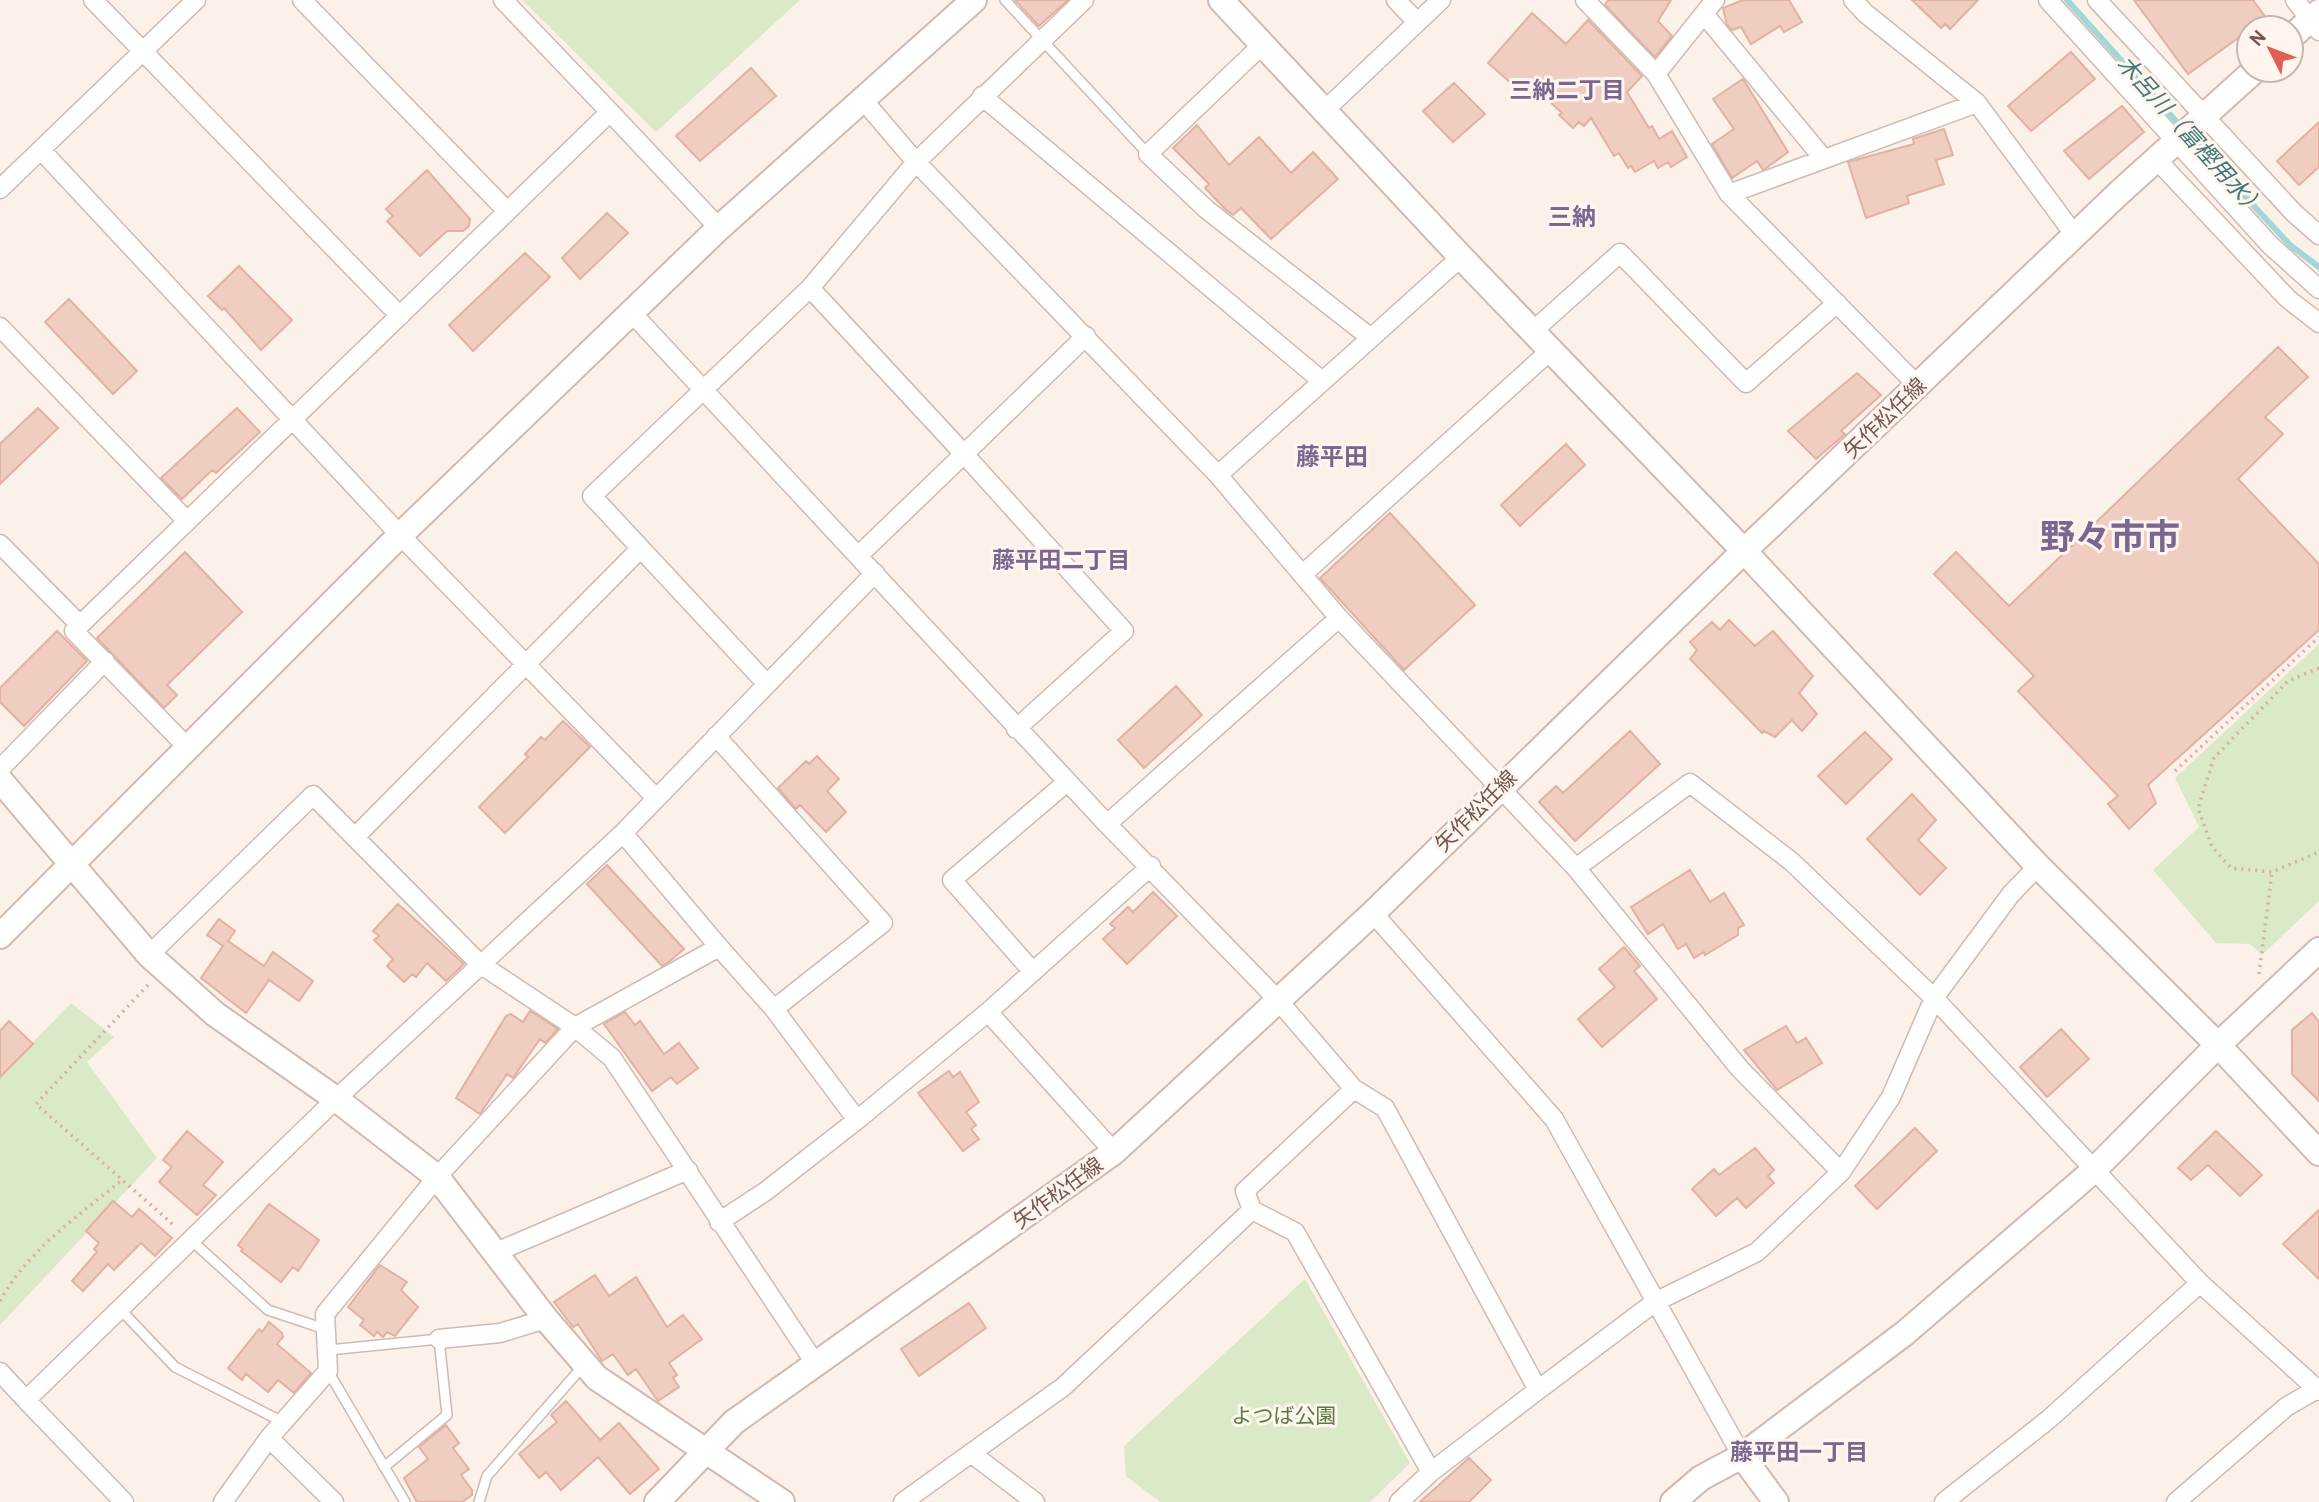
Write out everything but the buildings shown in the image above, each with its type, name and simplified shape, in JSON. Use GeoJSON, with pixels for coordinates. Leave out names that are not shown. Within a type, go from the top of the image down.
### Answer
{"type":"FeatureCollection","features":[{"type":"Feature","properties":{"kind":"street"},"geometry":{"type":"LineString","coordinates":[[93,0],[400,316]]}},
{"type":"Feature","properties":{"kind":"street"},"geometry":{"type":"LineString","coordinates":[[0,189],[196,0]]}},
{"type":"Feature","properties":{"kind":"street"},"geometry":{"type":"LineString","coordinates":[[302,0],[506,210]]}},
{"type":"Feature","properties":{"kind":"street"},"geometry":{"type":"LineString","coordinates":[[503,0],[719,228]]}},
{"type":"Feature","properties":{"kind":"street"},"geometry":{"type":"LineString","coordinates":[[0,936],[400,536],[631,312],[719,228],[864,102],[974,0]]}},
{"type":"Feature","properties":{"kind":"street"},"geometry":{"type":"LineString","coordinates":[[767,684],[639,550],[593,496],[810,288],[916,162],[1084,0]]}},
{"type":"Feature","properties":{"kind":"street"},"geometry":{"type":"LineString","coordinates":[[1221,0],[1461,257],[1744,551],[2038,866],[2218,1045],[2319,1153]]}},
{"type":"Feature","properties":{"kind":"street"},"geometry":{"type":"LineString","coordinates":[[1396,0],[1417,22]]}},
{"type":"Feature","properties":{"kind":"street"},"geometry":{"type":"LineString","coordinates":[[1324,111],[1441,0]]}},
{"type":"Feature","properties":{"kind":"street"},"geometry":{"type":"LineString","coordinates":[[1585,0],[1656,74],[1728,194],[1918,386]]}},
{"type":"Feature","properties":{"kind":"street"},"geometry":{"type":"LineString","coordinates":[[1853,0],[1865,13],[1977,103],[2076,237]]}},
{"type":"Feature","properties":{"kind":"street"},"geometry":{"type":"LineString","coordinates":[[2048,0],[2188,131],[2294,213],[2319,236]]}},
{"type":"Feature","properties":{"kind":"street"},"geometry":{"type":"LineString","coordinates":[[2097,0],[2188,131],[2278,253],[2319,289]]}},
{"type":"Feature","properties":{"kind":"street"},"geometry":{"type":"LineString","coordinates":[[2294,0],[2316,21]]}},
{"type":"Feature","properties":{"kind":"street"},"geometry":{"type":"LineString","coordinates":[[1656,74],[1710,7],[1823,158]]}},
{"type":"Feature","properties":{"kind":"street"},"geometry":{"type":"LineString","coordinates":[[1263,44],[1147,154],[1206,209],[1371,338]]}},
{"type":"Feature","properties":{"kind":"street","name":"矢作松任線"},"geometry":{"type":"LineString","coordinates":[[657,1502],[734,1422],[817,1366],[1114,1152],[1373,913],[1499,787],[1744,551],[2240,84]]}},
{"type":"Feature","properties":{"kind":"street"},"geometry":{"type":"LineString","coordinates":[[982,96],[1322,382]]}},
{"type":"Feature","properties":{"kind":"street"},"geometry":{"type":"LineString","coordinates":[[864,102],[916,162],[1218,475],[1339,618],[1576,868],[1740,1069],[1841,1172]]}},
{"type":"Feature","properties":{"kind":"street"},"geometry":{"type":"LineString","coordinates":[[1728,194],[1977,103]]}},
{"type":"Feature","properties":{"kind":"street"},"geometry":{"type":"LineString","coordinates":[[188,748],[74,631],[293,422],[506,210],[610,112]]}},
{"type":"Feature","properties":{"kind":"street"},"geometry":{"type":"LineString","coordinates":[[41,150],[400,536],[656,798]]}},
{"type":"Feature","properties":{"kind":"street"},"geometry":{"type":"LineString","coordinates":[[2157,160],[2288,299],[2319,323]]}},
{"type":"Feature","properties":{"kind":"street"},"geometry":{"type":"LineString","coordinates":[[1533,331],[1620,253],[1746,383],[1837,303]]}},
{"type":"Feature","properties":{"kind":"street"},"geometry":{"type":"LineString","coordinates":[[1218,475],[1461,257]]}},
{"type":"Feature","properties":{"kind":"street"},"geometry":{"type":"LineString","coordinates":[[810,288],[1124,631],[1017,729]]}},
{"type":"Feature","properties":{"kind":"street"},"geometry":{"type":"LineString","coordinates":[[631,312],[876,573],[1017,729],[1278,999],[1354,1089],[1385,1108],[1538,1390]]}},
{"type":"Feature","properties":{"kind":"street"},"geometry":{"type":"LineString","coordinates":[[0,327],[187,521]]}},
{"type":"Feature","properties":{"kind":"street"},"geometry":{"type":"LineString","coordinates":[[858,556],[1086,336]]}},
{"type":"Feature","properties":{"kind":"street"},"geometry":{"type":"LineString","coordinates":[[1303,573],[1551,351]]}},
{"type":"Feature","properties":{"kind":"street"},"geometry":{"type":"LineString","coordinates":[[0,544],[80,625]]}},
{"type":"Feature","properties":{"kind":"street"},"geometry":{"type":"LineString","coordinates":[[355,837],[639,550]]}},
{"type":"Feature","properties":{"kind":"street"},"geometry":{"type":"LineString","coordinates":[[26,1400],[336,1099],[623,833],[876,573]]}},
{"type":"Feature","properties":{"kind":"street"},"geometry":{"type":"LineString","coordinates":[[1107,824],[1339,618]]}},
{"type":"Feature","properties":{"kind":"street"},"geometry":{"type":"LineString","coordinates":[[0,769],[105,661]]}},
{"type":"Feature","properties":{"kind":"street"},"geometry":{"type":"LineString","coordinates":[[716,736],[883,923],[774,1009]]}},
{"type":"Feature","properties":{"kind":"street"},"geometry":{"type":"LineString","coordinates":[[0,780],[156,961],[215,1014],[336,1099],[437,1177],[546,1319],[597,1378],[782,1502]]}},
{"type":"Feature","properties":{"kind":"street"},"geometry":{"type":"LineString","coordinates":[[1033,972],[952,880],[1068,782]]}},
{"type":"Feature","properties":{"kind":"street"},"geometry":{"type":"LineString","coordinates":[[1576,868],[1690,783],[1792,862],[1934,998],[2200,1283],[2318,1390],[2287,1407],[2176,1502]]}},
{"type":"Feature","properties":{"kind":"street"},"geometry":{"type":"LineString","coordinates":[[156,961],[313,795],[480,964],[575,1027],[612,1058],[817,1366]]}},
{"type":"Feature","properties":{"kind":"street"},"geometry":{"type":"LineString","coordinates":[[623,833],[774,1009],[857,1120]]}},
{"type":"Feature","properties":{"kind":"street"},"geometry":{"type":"LineString","coordinates":[[719,1222],[766,1191],[857,1120],[988,1012],[1151,866]]}},
{"type":"Feature","properties":{"kind":"street"},"geometry":{"type":"LineString","coordinates":[[1399,1502],[1431,1472],[1656,1302],[1757,1252],[1841,1172],[1891,1097],[1934,998],[2011,894],[2038,866]]}},
{"type":"Feature","properties":{"kind":"street"},"geometry":{"type":"LineString","coordinates":[[1373,913],[1554,1119],[1742,1456],[1776,1502]]}},
{"type":"Feature","properties":{"kind":"street"},"geometry":{"type":"LineString","coordinates":[[223,1502],[269,1438],[328,1371],[326,1314],[437,1177],[575,1027],[719,947]]}},
{"type":"Feature","properties":{"kind":"street"},"geometry":{"type":"LineString","coordinates":[[1673,1502],[1702,1478],[1742,1456],[1905,1333],[2093,1171],[2218,1045],[2319,950]]}},
{"type":"Feature","properties":{"kind":"street"},"geometry":{"type":"LineString","coordinates":[[988,1012],[1114,1152]]}},
{"type":"Feature","properties":{"kind":"street"},"geometry":{"type":"LineString","coordinates":[[1354,1089],[1245,1191],[1252,1210],[1295,1232],[1431,1472]]}},
{"type":"Feature","properties":{"kind":"street"},"geometry":{"type":"LineString","coordinates":[[494,1253],[688,1170]]}},
{"type":"Feature","properties":{"kind":"street"},"geometry":{"type":"LineString","coordinates":[[903,1502],[1063,1387],[1252,1210]]}},
{"type":"Feature","properties":{"kind":"street"},"geometry":{"type":"LineString","coordinates":[[1944,1502],[2049,1419],[2200,1283]]}},
{"type":"Feature","properties":{"kind":"street"},"geometry":{"type":"LineString","coordinates":[[439,1339],[500,1333],[546,1319]]}},
{"type":"Feature","properties":{"kind":"street"},"geometry":{"type":"LineString","coordinates":[[0,1373],[124,1502]]}},
{"type":"Feature","properties":{"kind":"street"},"geometry":{"type":"LineString","coordinates":[[269,1438],[334,1502]]}},
{"type":"Feature","properties":{"kind":"street"},"geometry":{"type":"LineString","coordinates":[[971,1453],[1035,1502]]}},
{"type":"Feature","properties":{"kind":"lane"},"geometry":{"type":"LineString","coordinates":[[1005,0],[1147,154]]}},
{"type":"Feature","properties":{"kind":"lane"},"geometry":{"type":"LineString","coordinates":[[190,1240],[268,1310],[327,1329]]}},
{"type":"Feature","properties":{"kind":"lane"},"geometry":{"type":"LineString","coordinates":[[120,1308],[175,1367],[283,1422]]}},
{"type":"Feature","properties":{"kind":"lane"},"geometry":{"type":"LineString","coordinates":[[329,1350],[439,1339],[447,1415],[384,1467]]}},
{"type":"Feature","properties":{"kind":"lane"},"geometry":{"type":"LineString","coordinates":[[479,1502],[487,1476],[585,1364]]}},
{"type":"Feature","properties":{"kind":"lane"},"geometry":{"type":"LineString","coordinates":[[328,1371],[405,1502]]}},
{"type":"Feature","properties":{"kind":"path"},"geometry":{"type":"LineString","coordinates":[[2175,771],[2319,637]]}},
{"type":"Feature","properties":{"kind":"path"},"geometry":{"type":"LineString","coordinates":[[2319,668],[2288,681],[2214,758],[2198,808],[2212,848],[2231,868],[2272,872],[2319,852]]}},
{"type":"Feature","properties":{"kind":"path"},"geometry":{"type":"LineString","coordinates":[[2254,1011],[2272,872]]}},
{"type":"Feature","properties":{"kind":"path"},"geometry":{"type":"LineString","coordinates":[[156,961],[36,1104],[190,1240]]}},
{"type":"Feature","properties":{"kind":"path"},"geometry":{"type":"LineString","coordinates":[[0,1301],[21,1271],[52,1236],[122,1180]]}},
{"type":"Feature","properties":{"kind":"green space"},"geometry":{"type":"Polygon","coordinates":[[[522,0],[800,0],[656,132],[522,0]]]}},
{"type":"Feature","properties":{"kind":"green space"},"geometry":{"type":"Polygon","coordinates":[[[2319,644],[2319,901],[2262,955],[2250,944],[2216,943],[2153,870],[2199,827],[2175,778],[2319,644]]]}},
{"type":"Feature","properties":{"kind":"green space"},"geometry":{"type":"Polygon","coordinates":[[[71,1003],[114,1037],[87,1062],[157,1158],[0,1325],[0,1076],[71,1003]]]}},
{"type":"Feature","properties":{"kind":"green space","name":"よつば公園"},"geometry":{"type":"Polygon","coordinates":[[[1305,1279],[1410,1463],[1370,1502],[1160,1502],[1126,1476],[1124,1446],[1305,1279]]]}},
{"type":"Feature","properties":{"kind":"waterway","name":"木呂川（富樫用水）"},"geometry":{"type":"LineString","coordinates":[[2067,0],[2183,129]]}},
{"type":"Feature","properties":{"kind":"waterway","name":"木呂川（富樫用水）"},"geometry":{"type":"LineString","coordinates":[[2190,137],[2290,245],[2319,267]]}},
{"type":"Feature","properties":{"kind":"district","name":"三納二丁目"},"geometry":{"type":"Point","coordinates":[1567,90]}},
{"type":"Feature","properties":{"kind":"district","name":"三納"},"geometry":{"type":"Point","coordinates":[1572,217]}},
{"type":"Feature","properties":{"kind":"district","name":"藤平田"},"geometry":{"type":"Point","coordinates":[1332,457]}},
{"type":"Feature","properties":{"kind":"district","name":"野々市市"},"geometry":{"type":"Point","coordinates":[2110,537]}},
{"type":"Feature","properties":{"kind":"district","name":"藤平田二丁目"},"geometry":{"type":"Point","coordinates":[1061,560]}},
{"type":"Feature","properties":{"kind":"district","name":"藤平田一丁目"},"geometry":{"type":"Point","coordinates":[1799,1452]}}]}
